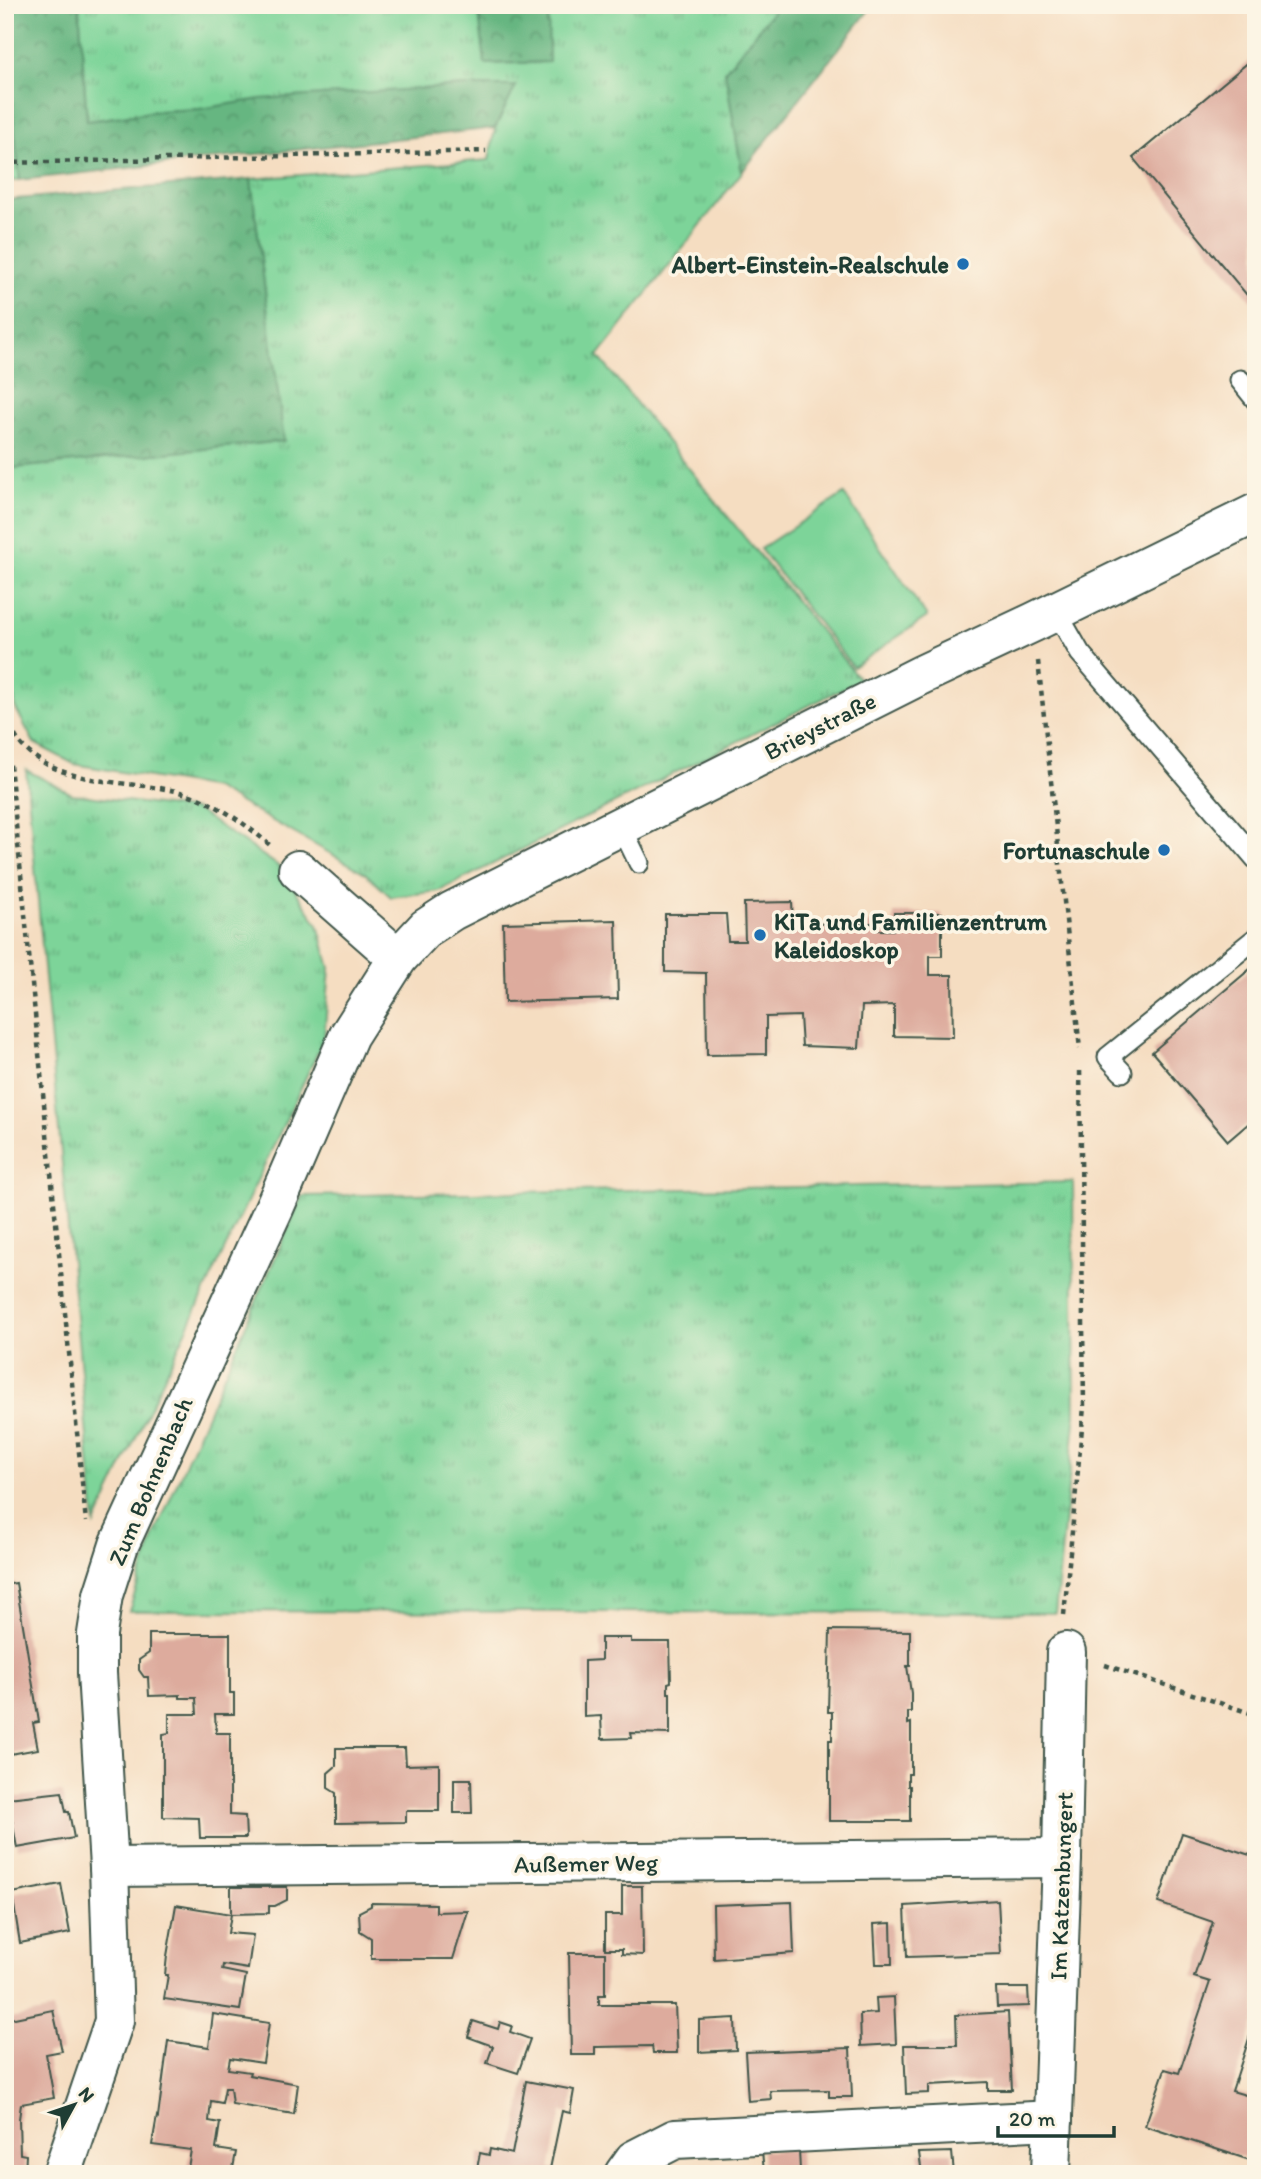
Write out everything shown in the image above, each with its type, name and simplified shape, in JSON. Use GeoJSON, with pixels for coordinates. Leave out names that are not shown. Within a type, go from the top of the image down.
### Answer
{"type":"FeatureCollection","features":[{"type":"Feature","properties":{"kind":"street","name":"Brieystraße"},"geometry":{"type":"LineString","coordinates":[[398,958],[426,928],[452,911],[920,675],[1256,513]]}},
{"type":"Feature","properties":{"kind":"street"},"geometry":{"type":"LineString","coordinates":[[298,870],[398,958]]}},
{"type":"Feature","properties":{"kind":"street","name":"Zum Bohnenbach"},"geometry":{"type":"LineString","coordinates":[[62,2174],[114,2021],[109,1867],[97,1673],[97,1634],[103,1595],[119,1545],[275,1206],[349,1035],[398,958]]}},
{"type":"Feature","properties":{"kind":"street","name":"Im Katzenbungert"},"geometry":{"type":"LineString","coordinates":[[1051,2174],[1066,1652]]}},
{"type":"Feature","properties":{"kind":"street","name":"Außemer Weg"},"geometry":{"type":"LineString","coordinates":[[109,1867],[1062,1858]]}},
{"type":"Feature","properties":{"kind":"street"},"geometry":{"type":"LineString","coordinates":[[624,2174],[634,2160],[675,2139],[1052,2120]]}},
{"type":"Feature","properties":{"kind":"lane"},"geometry":{"type":"LineString","coordinates":[[1240,380],[1256,400]]}},
{"type":"Feature","properties":{"kind":"lane"},"geometry":{"type":"LineString","coordinates":[[1045,617],[1080,653],[1256,859]]}},
{"type":"Feature","properties":{"kind":"lane"},"geometry":{"type":"LineString","coordinates":[[621,826],[639,863]]}},
{"type":"Feature","properties":{"kind":"lane"},"geometry":{"type":"LineString","coordinates":[[1122,1072],[1108,1057],[1256,937]]}},
{"type":"Feature","properties":{"kind":"path"},"geometry":{"type":"LineString","coordinates":[[5,163],[486,150]]}},
{"type":"Feature","properties":{"kind":"path"},"geometry":{"type":"LineString","coordinates":[[1045,617],[1080,1046],[1084,1407],[1061,1640],[1066,1652],[1256,1715]]}},
{"type":"Feature","properties":{"kind":"path"},"geometry":{"type":"LineString","coordinates":[[5,707],[18,741],[44,765],[83,777],[181,792],[218,807],[255,831],[298,870]]}},
{"type":"Feature","properties":{"kind":"path"},"geometry":{"type":"LineString","coordinates":[[5,715],[86,1523]]}},
{"type":"Feature","properties":{"kind":"green space"},"geometry":{"type":"Polygon","coordinates":[[[5,5],[79,5],[87,121],[158,111],[200,109],[260,99],[465,86],[516,86],[495,128],[20,180],[5,45],[5,5]]]}},
{"type":"Feature","properties":{"kind":"green space"},"geometry":{"type":"Polygon","coordinates":[[[79,5],[478,5],[486,64],[548,62],[548,5],[778,5],[725,71],[742,172],[598,356],[860,680],[439,891],[391,897],[365,873],[214,788],[74,764],[34,743],[15,707],[5,592],[5,469],[283,441],[251,179],[489,160],[495,128],[515,86],[408,90],[158,111],[87,121],[79,5]]]}},
{"type":"Feature","properties":{"kind":"green space"},"geometry":{"type":"Polygon","coordinates":[[[478,5],[548,5],[549,62],[485,64],[478,5]]]}},
{"type":"Feature","properties":{"kind":"green space"},"geometry":{"type":"Polygon","coordinates":[[[778,5],[873,5],[742,172],[725,71],[778,5]]]}},
{"type":"Feature","properties":{"kind":"green space"},"geometry":{"type":"Polygon","coordinates":[[[5,45],[20,180],[5,182],[5,45]]]}},
{"type":"Feature","properties":{"kind":"green space"},"geometry":{"type":"Polygon","coordinates":[[[251,179],[284,441],[5,469],[5,200],[251,179]]]}},
{"type":"Feature","properties":{"kind":"green space"},"geometry":{"type":"Polygon","coordinates":[[[844,494],[927,617],[853,667],[760,549],[844,494]]]}},
{"type":"Feature","properties":{"kind":"green space"},"geometry":{"type":"Polygon","coordinates":[[[26,770],[72,794],[196,810],[280,867],[318,925],[330,968],[324,1039],[95,1524],[26,770]]]}},
{"type":"Feature","properties":{"kind":"green space"},"geometry":{"type":"Polygon","coordinates":[[[1073,1182],[1075,1422],[1055,1613],[129,1611],[154,1536],[302,1196],[1073,1182]]]}},
{"type":"Feature","properties":{"kind":"building"},"geometry":{"type":"Polygon","coordinates":[[[1256,56],[1256,306],[1133,158],[1256,56]]]}},
{"type":"Feature","properties":{"kind":"building"},"geometry":{"type":"Polygon","coordinates":[[[792,902],[793,924],[876,923],[876,930],[893,930],[894,913],[942,913],[942,956],[930,956],[930,975],[952,975],[953,1037],[894,1036],[894,1005],[862,1006],[859,1048],[802,1046],[800,1016],[766,1017],[766,1054],[707,1055],[706,973],[665,972],[665,914],[726,914],[728,941],[745,941],[744,903],[792,902]]]}},
{"type":"Feature","properties":{"kind":"building"},"geometry":{"type":"Polygon","coordinates":[[[616,920],[618,999],[505,1002],[503,923],[616,920]]]}},
{"type":"Feature","properties":{"kind":"building"},"geometry":{"type":"Polygon","coordinates":[[[1256,964],[1256,1117],[1228,1141],[1152,1052],[1256,964]]]}},
{"type":"Feature","properties":{"kind":"building"},"geometry":{"type":"Polygon","coordinates":[[[16,1583],[39,1722],[33,1723],[38,1749],[5,1755],[5,1585],[16,1583]]]}},
{"type":"Feature","properties":{"kind":"building"},"geometry":{"type":"Polygon","coordinates":[[[830,1630],[910,1631],[910,1666],[907,1666],[911,1693],[911,1712],[908,1712],[908,1724],[911,1723],[911,1774],[908,1774],[910,1821],[829,1821],[829,1740],[832,1740],[832,1712],[828,1712],[830,1630]]]}},
{"type":"Feature","properties":{"kind":"building"},"geometry":{"type":"Polygon","coordinates":[[[149,1634],[230,1634],[230,1693],[234,1693],[234,1714],[215,1714],[216,1733],[230,1733],[230,1815],[245,1816],[246,1838],[200,1838],[199,1818],[163,1817],[163,1734],[169,1733],[169,1714],[197,1714],[196,1698],[180,1698],[180,1695],[149,1696],[148,1677],[144,1677],[139,1670],[139,1660],[149,1653],[149,1634]]]}},
{"type":"Feature","properties":{"kind":"building"},"geometry":{"type":"Polygon","coordinates":[[[601,1638],[631,1638],[631,1642],[670,1642],[670,1734],[631,1733],[632,1738],[602,1739],[601,1716],[584,1717],[584,1661],[601,1660],[601,1638]]]}},
{"type":"Feature","properties":{"kind":"building"},"geometry":{"type":"Polygon","coordinates":[[[336,1748],[405,1748],[406,1765],[439,1764],[439,1811],[406,1811],[406,1822],[336,1823],[336,1793],[328,1788],[328,1773],[336,1766],[336,1748]]]}},
{"type":"Feature","properties":{"kind":"building"},"geometry":{"type":"Polygon","coordinates":[[[454,1779],[471,1779],[472,1813],[454,1813],[454,1779]]]}},
{"type":"Feature","properties":{"kind":"building"},"geometry":{"type":"Polygon","coordinates":[[[62,1792],[74,1838],[17,1848],[8,1798],[62,1792]]]}},
{"type":"Feature","properties":{"kind":"building"},"geometry":{"type":"Polygon","coordinates":[[[1182,1833],[1256,1857],[1256,2017],[1232,2091],[1256,2098],[1256,2162],[1145,2126],[1165,2069],[1179,2073],[1210,1982],[1194,1977],[1213,1922],[1158,1903],[1182,1833]]]}},
{"type":"Feature","properties":{"kind":"building"},"geometry":{"type":"Polygon","coordinates":[[[61,1884],[70,1933],[20,1943],[12,1893],[61,1884]]]}},
{"type":"Feature","properties":{"kind":"building"},"geometry":{"type":"Polygon","coordinates":[[[622,1886],[642,1886],[643,1955],[622,1954],[622,1949],[605,1949],[605,1915],[622,1915],[622,1886]]]}},
{"type":"Feature","properties":{"kind":"building"},"geometry":{"type":"Polygon","coordinates":[[[231,1887],[287,1887],[287,1900],[269,1906],[269,1913],[231,1914],[231,1887]]]}},
{"type":"Feature","properties":{"kind":"building"},"geometry":{"type":"Polygon","coordinates":[[[998,1900],[1001,1954],[907,1957],[905,1906],[998,1900]]]}},
{"type":"Feature","properties":{"kind":"building"},"geometry":{"type":"Polygon","coordinates":[[[792,1902],[794,1953],[714,1959],[713,1905],[792,1902]]]}},
{"type":"Feature","properties":{"kind":"building"},"geometry":{"type":"Polygon","coordinates":[[[371,1903],[436,1904],[436,1912],[468,1911],[453,1959],[371,1959],[371,1938],[360,1931],[359,1912],[371,1906],[371,1903]]]}},
{"type":"Feature","properties":{"kind":"building"},"geometry":{"type":"Polygon","coordinates":[[[176,1905],[231,1914],[228,1933],[253,1935],[248,1969],[223,1965],[222,1970],[246,1975],[240,2010],[164,1999],[168,1975],[165,1975],[167,1956],[176,1905]]]}},
{"type":"Feature","properties":{"kind":"building"},"geometry":{"type":"Polygon","coordinates":[[[891,1923],[892,1964],[876,1964],[874,1924],[891,1923]]]}},
{"type":"Feature","properties":{"kind":"building"},"geometry":{"type":"Polygon","coordinates":[[[569,1953],[605,1953],[605,1995],[599,1995],[599,2005],[675,2005],[677,2053],[653,2053],[652,2046],[595,2047],[595,2055],[571,2055],[569,1953]]]}},
{"type":"Feature","properties":{"kind":"building"},"geometry":{"type":"Polygon","coordinates":[[[996,1988],[1028,1988],[1029,2006],[997,2007],[996,1988]]]}},
{"type":"Feature","properties":{"kind":"building"},"geometry":{"type":"Polygon","coordinates":[[[894,1997],[896,2044],[861,2046],[860,2014],[877,2013],[876,1998],[894,1997]]]}},
{"type":"Feature","properties":{"kind":"building"},"geometry":{"type":"Polygon","coordinates":[[[53,2010],[62,2051],[46,2054],[54,2098],[21,2104],[20,2154],[26,2155],[25,2174],[5,2174],[5,2020],[53,2010]]]}},
{"type":"Feature","properties":{"kind":"building"},"geometry":{"type":"Polygon","coordinates":[[[1008,2012],[1012,2090],[988,2090],[988,2082],[929,2085],[929,2093],[906,2094],[904,2045],[957,2045],[956,2015],[1008,2012]]]}},
{"type":"Feature","properties":{"kind":"building"},"geometry":{"type":"Polygon","coordinates":[[[213,2014],[269,2023],[263,2063],[230,2058],[228,2069],[298,2084],[294,2114],[232,2104],[230,2088],[225,2088],[222,2103],[211,2101],[209,2121],[220,2123],[216,2149],[236,2152],[232,2174],[187,2174],[191,2150],[152,2145],[168,2041],[209,2047],[213,2014]]]}},
{"type":"Feature","properties":{"kind":"building"},"geometry":{"type":"Polygon","coordinates":[[[735,2018],[736,2050],[699,2052],[699,2020],[735,2018]]]}},
{"type":"Feature","properties":{"kind":"building"},"geometry":{"type":"Polygon","coordinates":[[[473,2021],[498,2029],[500,2022],[512,2026],[510,2032],[530,2039],[518,2073],[487,2063],[493,2046],[468,2037],[473,2021]]]}},
{"type":"Feature","properties":{"kind":"building"},"geometry":{"type":"Polygon","coordinates":[[[850,2048],[852,2097],[829,2097],[829,2090],[770,2091],[771,2099],[748,2101],[745,2052],[850,2048]]]}},
{"type":"Feature","properties":{"kind":"building"},"geometry":{"type":"Polygon","coordinates":[[[526,2081],[574,2090],[570,2113],[562,2111],[550,2169],[559,2170],[558,2174],[476,2174],[480,2153],[489,2155],[490,2149],[512,2154],[526,2081]]]}},
{"type":"Feature","properties":{"kind":"building"},"geometry":{"type":"Polygon","coordinates":[[[799,2150],[800,2171],[764,2172],[762,2151],[799,2150]]]}},
{"type":"Feature","properties":{"kind":"building"},"geometry":{"type":"Polygon","coordinates":[[[952,2152],[954,2174],[922,2174],[919,2153],[952,2152]]]}},
{"type":"Feature","properties":{"kind":"place","name":"Albert-Einstein-Realschule"},"geometry":{"type":"Point","coordinates":[963,264]}},
{"type":"Feature","properties":{"kind":"place","name":"Fortunaschule"},"geometry":{"type":"Point","coordinates":[1164,850]}},
{"type":"Feature","properties":{"kind":"place","name":"KiTa und Familienzentrum Kaleidoskop"},"geometry":{"type":"Point","coordinates":[760,935]}}]}
